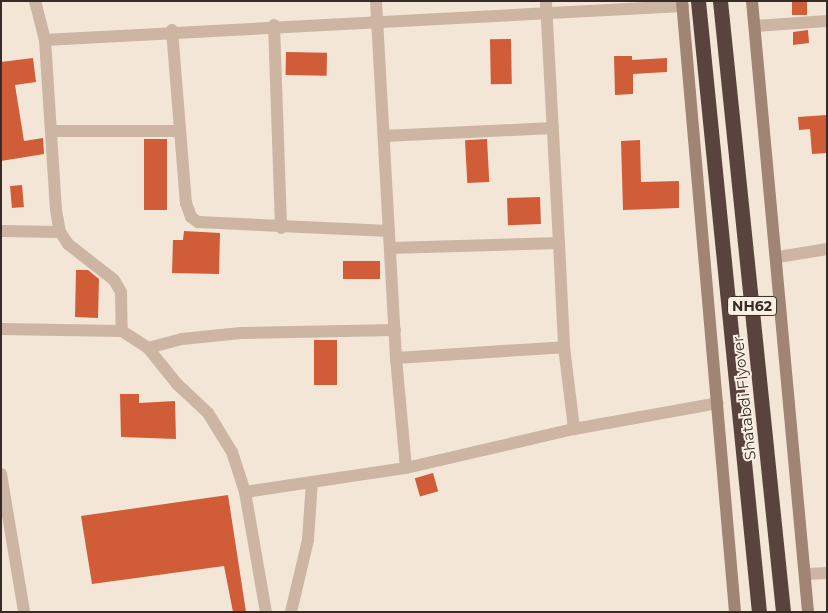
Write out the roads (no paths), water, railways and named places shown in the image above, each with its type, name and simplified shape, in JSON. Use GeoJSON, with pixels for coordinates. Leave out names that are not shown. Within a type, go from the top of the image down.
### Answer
{"type":"FeatureCollection","features":[{"type":"Feature","properties":{"kind":"highway","name":"Shatabdi Flyover"},"geometry":{"type":"LineString","coordinates":[[698,1],[759,612]]}},
{"type":"Feature","properties":{"kind":"highway","name":"Shatabdi Flyover"},"geometry":{"type":"LineString","coordinates":[[720,1],[782,612]]}},
{"type":"Feature","properties":{"kind":"street"},"geometry":{"type":"LineString","coordinates":[[35,1],[45,40],[53,131],[56,210],[60,232],[68,244],[114,280],[121,292],[122,331]]}},
{"type":"Feature","properties":{"kind":"street"},"geometry":{"type":"LineString","coordinates":[[376,1],[396,358],[406,468]]}},
{"type":"Feature","properties":{"kind":"street"},"geometry":{"type":"LineString","coordinates":[[752,1],[778,257],[808,612]]}},
{"type":"Feature","properties":{"kind":"street"},"geometry":{"type":"LineString","coordinates":[[45,40],[172,30],[378,21],[546,7],[682,4],[735,612]]}},
{"type":"Feature","properties":{"kind":"street"},"geometry":{"type":"LineString","coordinates":[[546,7],[564,347],[574,429]]}},
{"type":"Feature","properties":{"kind":"street"},"geometry":{"type":"LineString","coordinates":[[755,26],[827,21]]}},
{"type":"Feature","properties":{"kind":"street"},"geometry":{"type":"LineString","coordinates":[[274,25],[281,228]]}},
{"type":"Feature","properties":{"kind":"street"},"geometry":{"type":"LineString","coordinates":[[172,30],[186,203],[191,217],[198,222],[281,228],[389,231]]}},
{"type":"Feature","properties":{"kind":"street"},"geometry":{"type":"LineString","coordinates":[[384,136],[552,128]]}},
{"type":"Feature","properties":{"kind":"street"},"geometry":{"type":"LineString","coordinates":[[53,131],[180,131]]}},
{"type":"Feature","properties":{"kind":"street"},"geometry":{"type":"LineString","coordinates":[[1,232],[60,232]]}},
{"type":"Feature","properties":{"kind":"street"},"geometry":{"type":"LineString","coordinates":[[390,248],[559,243]]}},
{"type":"Feature","properties":{"kind":"street"},"geometry":{"type":"LineString","coordinates":[[778,257],[827,249]]}},
{"type":"Feature","properties":{"kind":"street"},"geometry":{"type":"LineString","coordinates":[[1,329],[122,331],[148,348],[213,420],[232,452],[245,492],[266,612]]}},
{"type":"Feature","properties":{"kind":"street"},"geometry":{"type":"LineString","coordinates":[[148,348],[182,339],[241,333],[395,330]]}},
{"type":"Feature","properties":{"kind":"street"},"geometry":{"type":"LineString","coordinates":[[396,358],[564,347]]}},
{"type":"Feature","properties":{"kind":"street"},"geometry":{"type":"LineString","coordinates":[[245,492],[406,468],[574,429],[718,403]]}},
{"type":"Feature","properties":{"kind":"street"},"geometry":{"type":"LineString","coordinates":[[1,474],[24,612]]}},
{"type":"Feature","properties":{"kind":"street"},"geometry":{"type":"LineString","coordinates":[[291,612],[308,540],[312,482]]}},
{"type":"Feature","properties":{"kind":"street"},"geometry":{"type":"LineString","coordinates":[[806,574],[827,573]]}}]}
